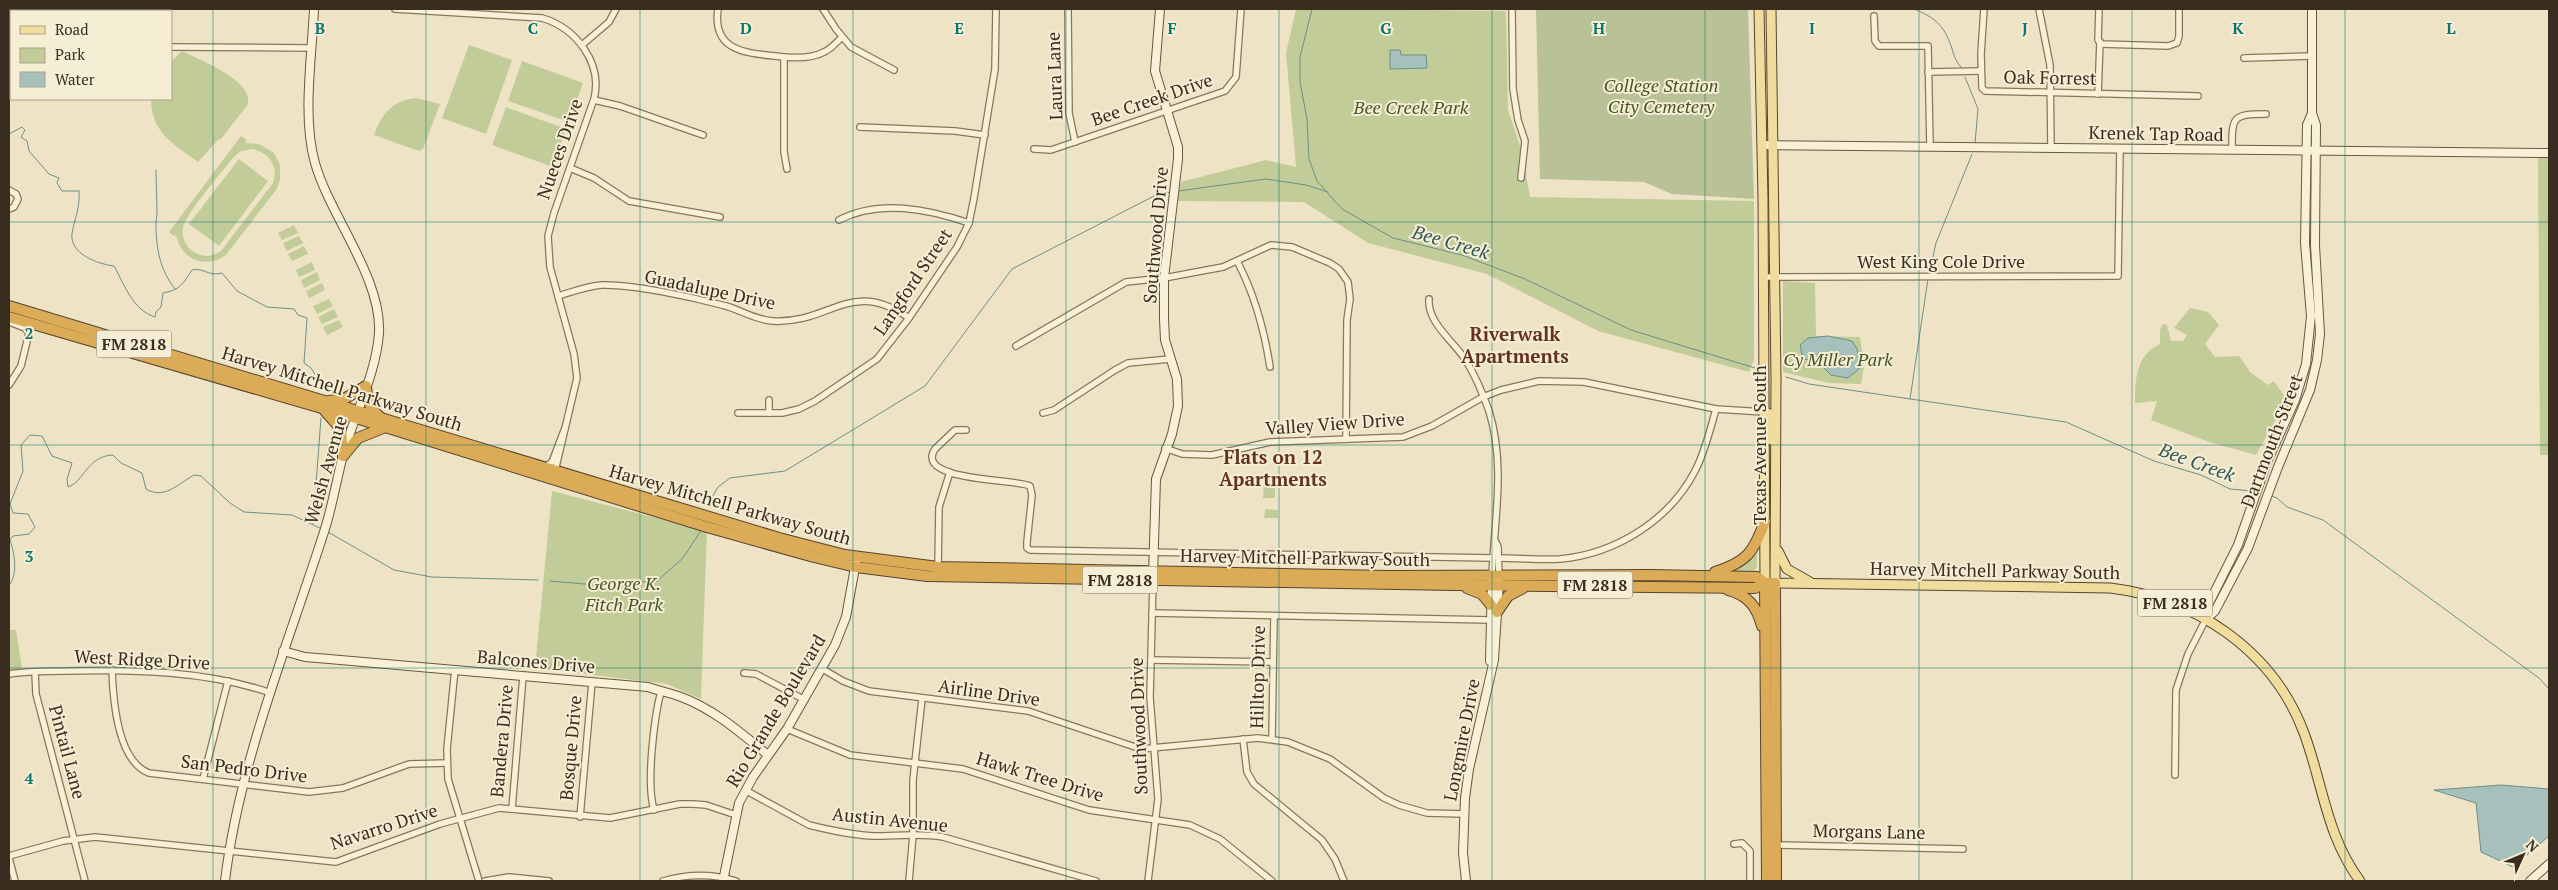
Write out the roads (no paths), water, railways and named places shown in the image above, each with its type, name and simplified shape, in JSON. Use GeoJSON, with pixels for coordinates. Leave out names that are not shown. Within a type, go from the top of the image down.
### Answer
{"type":"FeatureCollection","features":[{"type":"Feature","properties":{"kind":"highway","name":"Harvey Mitchell Parkway South"},"geometry":{"type":"LineString","coordinates":[[9,306],[543,472],[716,529],[814,557],[856,562],[938,567],[1454,586],[1495,581],[1532,585],[1757,588],[1770,583]]}},
{"type":"Feature","properties":{"kind":"highway","name":"Harvey Mitchell Parkway South"},"geometry":{"type":"LineString","coordinates":[[9,317],[324,405]]}},
{"type":"Feature","properties":{"kind":"highway"},"geometry":{"type":"LineString","coordinates":[[366,386],[371,407],[384,423],[358,438],[343,456],[341,429],[324,405],[344,399],[366,386]]}},
{"type":"Feature","properties":{"kind":"highway"},"geometry":{"type":"LineString","coordinates":[[543,472],[555,471]]}},
{"type":"Feature","properties":{"kind":"highway","name":"Harvey Mitchell Parkway South"},"geometry":{"type":"LineString","coordinates":[[555,471],[856,562],[927,576],[1153,576],[1495,581],[1704,576],[1756,577],[1770,583]]}},
{"type":"Feature","properties":{"kind":"highway"},"geometry":{"type":"LineString","coordinates":[[1704,576],[1733,566],[1747,557],[1758,541],[1764,521]]}},
{"type":"Feature","properties":{"kind":"highway","name":"Texas Avenue South"},"geometry":{"type":"LineString","coordinates":[[1767,881],[1766,638],[1770,583]]}},
{"type":"Feature","properties":{"kind":"highway","name":"Texas Avenue South"},"geometry":{"type":"LineString","coordinates":[[1770,583],[1776,881]]}},
{"type":"Feature","properties":{"kind":"highway"},"geometry":{"type":"LineString","coordinates":[[1454,586],[1478,592],[1493,612],[1513,591],[1532,585]]}},
{"type":"Feature","properties":{"kind":"highway"},"geometry":{"type":"LineString","coordinates":[[1717,587],[1738,593],[1752,604],[1757,610],[1766,638]]}},
{"type":"Feature","properties":{"kind":"main road","name":"Texas Avenue South"},"geometry":{"type":"LineString","coordinates":[[1759,9],[1764,277],[1764,521],[1770,583]]}},
{"type":"Feature","properties":{"kind":"main road","name":"Texas Avenue South"},"geometry":{"type":"LineString","coordinates":[[1770,583],[1775,544],[1776,449],[1776,277],[1771,9]]}},
{"type":"Feature","properties":{"kind":"main road"},"geometry":{"type":"LineString","coordinates":[[1764,366],[1769,374],[1769,402],[1776,410]]}},
{"type":"Feature","properties":{"kind":"main road"},"geometry":{"type":"LineString","coordinates":[[1764,412],[1770,418],[1770,439],[1776,449]]}},
{"type":"Feature","properties":{"kind":"main road"},"geometry":{"type":"LineString","coordinates":[[1775,544],[1787,569],[1812,583]]}},
{"type":"Feature","properties":{"kind":"main road","name":"Harvey Mitchell Parkway South"},"geometry":{"type":"LineString","coordinates":[[1770,583],[2110,588],[2153,595],[2174,602],[2206,619],[2235,638],[2262,665],[2293,710],[2304,732],[2332,831],[2360,881]]}},
{"type":"Feature","properties":{"kind":"street","name":"Welsh Avenue"},"geometry":{"type":"LineString","coordinates":[[225,881],[229,852],[244,784],[283,651],[324,535],[343,456],[366,386],[379,336],[377,310],[369,281],[326,192],[314,157],[309,110],[314,9]]}},
{"type":"Feature","properties":{"kind":"street","name":"Nueces Drive"},"geometry":{"type":"LineString","coordinates":[[395,9],[528,12],[558,24],[572,33],[590,58],[596,92],[548,236],[548,261],[576,371],[574,396],[555,471]]}},
{"type":"Feature","properties":{"kind":"street"},"geometry":{"type":"LineString","coordinates":[[582,45],[609,22],[616,9]]}},
{"type":"Feature","properties":{"kind":"street"},"geometry":{"type":"LineString","coordinates":[[718,9],[718,29],[732,47],[740,52],[784,57],[820,54],[842,37]]}},
{"type":"Feature","properties":{"kind":"street"},"geometry":{"type":"LineString","coordinates":[[823,9],[842,37],[857,52],[880,60],[894,70]]}},
{"type":"Feature","properties":{"kind":"street","name":"Langford Street"},"geometry":{"type":"LineString","coordinates":[[738,413],[769,413],[799,409],[864,368],[891,344],[957,246],[968,223],[995,69],[996,9]]}},
{"type":"Feature","properties":{"kind":"street","name":"Laura Lane"},"geometry":{"type":"LineString","coordinates":[[1068,9],[1069,113],[1076,142]]}},
{"type":"Feature","properties":{"kind":"street","name":"Southwood Drive"},"geometry":{"type":"LineString","coordinates":[[1148,881],[1158,791],[1150,705],[1154,492],[1159,466],[1174,426],[1178,406],[1177,379],[1165,340],[1164,278],[1178,147],[1156,71],[1160,9]]}},
{"type":"Feature","properties":{"kind":"street","name":"Bee Creek Drive"},"geometry":{"type":"LineString","coordinates":[[1034,149],[1050,150],[1219,95],[1234,82],[1241,9]]}},
{"type":"Feature","properties":{"kind":"street"},"geometry":{"type":"LineString","coordinates":[[1512,9],[1513,89],[1518,120],[1525,141],[1521,178]]}},
{"type":"Feature","properties":{"kind":"street","name":"Oak Forrest"},"geometry":{"type":"LineString","coordinates":[[1984,9],[1982,88],[1985,91],[2198,96]]}},
{"type":"Feature","properties":{"kind":"street"},"geometry":{"type":"LineString","coordinates":[[2039,9],[2050,65],[2051,148]]}},
{"type":"Feature","properties":{"kind":"street"},"geometry":{"type":"LineString","coordinates":[[2098,94],[2099,9]]}},
{"type":"Feature","properties":{"kind":"street"},"geometry":{"type":"LineString","coordinates":[[2100,42],[2114,45],[2168,46],[2177,43],[2180,9]]}},
{"type":"Feature","properties":{"kind":"street","name":"Dartmouth Street"},"geometry":{"type":"LineString","coordinates":[[2175,775],[2176,690],[2188,654],[2206,619],[2215,611],[2239,566],[2310,390],[2318,353],[2320,334],[2315,245],[2316,125],[2312,113],[2312,9]]}},
{"type":"Feature","properties":{"kind":"street"},"geometry":{"type":"LineString","coordinates":[[1874,16],[1875,41],[1879,46],[1928,46],[1930,147]]}},
{"type":"Feature","properties":{"kind":"street"},"geometry":{"type":"LineString","coordinates":[[172,47],[312,48]]}},
{"type":"Feature","properties":{"kind":"street"},"geometry":{"type":"LineString","coordinates":[[2244,58],[2312,56]]}},
{"type":"Feature","properties":{"kind":"street"},"geometry":{"type":"LineString","coordinates":[[784,57],[784,152],[787,169]]}},
{"type":"Feature","properties":{"kind":"street"},"geometry":{"type":"LineString","coordinates":[[1928,72],[1982,71]]}},
{"type":"Feature","properties":{"kind":"street"},"geometry":{"type":"LineString","coordinates":[[594,100],[620,106],[703,135]]}},
{"type":"Feature","properties":{"kind":"street","name":"Dartmouth Street"},"geometry":{"type":"LineString","coordinates":[[2206,619],[2207,607],[2232,561],[2267,462],[2298,393],[2310,337],[2311,316],[2305,243],[2307,125],[2312,113]]}},
{"type":"Feature","properties":{"kind":"street"},"geometry":{"type":"LineString","coordinates":[[2232,150],[2232,123],[2236,118],[2243,114],[2266,114]]}},
{"type":"Feature","properties":{"kind":"street"},"geometry":{"type":"LineString","coordinates":[[860,127],[956,131],[984,135]]}},
{"type":"Feature","properties":{"kind":"street","name":"Krenek Tap Road"},"geometry":{"type":"LineString","coordinates":[[1762,145],[2549,153]]}},
{"type":"Feature","properties":{"kind":"street","name":"West King Cole Drive"},"geometry":{"type":"LineString","coordinates":[[1764,277],[2118,276],[2120,148]]}},
{"type":"Feature","properties":{"kind":"street"},"geometry":{"type":"LineString","coordinates":[[570,168],[594,178],[629,201],[720,217]]}},
{"type":"Feature","properties":{"kind":"street"},"geometry":{"type":"LineString","coordinates":[[9,190],[14,192],[18,199],[14,206],[9,209]]}},
{"type":"Feature","properties":{"kind":"street"},"geometry":{"type":"LineString","coordinates":[[839,220],[848,215],[870,210],[912,208],[968,223]]}},
{"type":"Feature","properties":{"kind":"street"},"geometry":{"type":"LineString","coordinates":[[1016,346],[1126,282],[1164,278],[1223,267],[1238,261],[1260,248],[1282,245],[1292,247],[1330,263],[1345,276],[1350,289],[1347,320],[1346,439]]}},
{"type":"Feature","properties":{"kind":"street"},"geometry":{"type":"LineString","coordinates":[[1238,261],[1253,290],[1259,309],[1270,366]]}},
{"type":"Feature","properties":{"kind":"street","name":"Guadalupe Drive"},"geometry":{"type":"LineString","coordinates":[[558,296],[601,286],[620,286],[724,305],[760,320],[786,321],[826,312],[857,300],[872,300],[884,303],[909,318]]}},
{"type":"Feature","properties":{"kind":"street","name":"Longmire Drive"},"geometry":{"type":"LineString","coordinates":[[1429,299],[1428,306],[1436,321],[1465,360],[1483,397],[1492,422],[1497,448],[1496,542],[1498,547],[1493,612],[1496,641],[1486,702],[1469,769],[1464,814],[1466,881]]}},
{"type":"Feature","properties":{"kind":"street"},"geometry":{"type":"LineString","coordinates":[[9,322],[25,328],[29,333]]}},
{"type":"Feature","properties":{"kind":"street"},"geometry":{"type":"LineString","coordinates":[[29,333],[43,327]]}},
{"type":"Feature","properties":{"kind":"street"},"geometry":{"type":"LineString","coordinates":[[9,385],[21,366],[29,333]]}},
{"type":"Feature","properties":{"kind":"street"},"geometry":{"type":"LineString","coordinates":[[1043,413],[1054,410],[1114,370],[1128,363],[1170,359]]}},
{"type":"Feature","properties":{"kind":"street","name":"Valley View Drive"},"geometry":{"type":"LineString","coordinates":[[1165,448],[1182,454],[1212,455],[1270,442],[1386,439],[1419,433],[1483,397],[1526,384],[1560,380],[1615,388],[1716,409],[1764,412]]}},
{"type":"Feature","properties":{"kind":"street"},"geometry":{"type":"LineString","coordinates":[[769,400],[769,413]]}},
{"type":"Feature","properties":{"kind":"street"},"geometry":{"type":"LineString","coordinates":[[966,430],[955,430],[932,453],[932,458],[936,465],[950,472],[975,479],[1022,483],[1030,486],[1032,495],[1027,548],[1035,550],[1560,559],[1586,554],[1618,543],[1646,526],[1670,505],[1695,471],[1716,409]]}},
{"type":"Feature","properties":{"kind":"street","name":"Nueces Drive"},"geometry":{"type":"LineString","coordinates":[[543,472],[552,462],[565,428]]}},
{"type":"Feature","properties":{"kind":"street"},"geometry":{"type":"LineString","coordinates":[[938,567],[939,506],[950,472]]}},
{"type":"Feature","properties":{"kind":"street","name":"Rio Grande Boulevard"},"geometry":{"type":"LineString","coordinates":[[724,880],[736,814],[745,790],[787,728],[835,645],[846,617],[856,562]]}},
{"type":"Feature","properties":{"kind":"street"},"geometry":{"type":"LineString","coordinates":[[1152,613],[1274,616],[1493,612]]}},
{"type":"Feature","properties":{"kind":"street","name":"Hilltop Drive"},"geometry":{"type":"LineString","coordinates":[[1272,739],[1274,616]]}},
{"type":"Feature","properties":{"kind":"street","name":"Balcones Drive"},"geometry":{"type":"LineString","coordinates":[[283,651],[305,657],[648,687],[682,697],[705,708],[732,726],[768,755]]}},
{"type":"Feature","properties":{"kind":"street"},"geometry":{"type":"LineString","coordinates":[[1151,660],[1273,662]]}},
{"type":"Feature","properties":{"kind":"street","name":"Airline Drive"},"geometry":{"type":"LineString","coordinates":[[821,668],[857,688],[922,699],[1028,711],[1132,746],[1155,748],[1243,739],[1272,739],[1302,746],[1320,754],[1384,798],[1399,805],[1427,813],[1464,814]]}},
{"type":"Feature","properties":{"kind":"street"},"geometry":{"type":"LineString","coordinates":[[455,669],[447,763],[448,779],[479,881]]}},
{"type":"Feature","properties":{"kind":"street","name":"West Ridge Drive"},"geometry":{"type":"LineString","coordinates":[[9,674],[112,670],[228,681],[271,693]]}},
{"type":"Feature","properties":{"kind":"street","name":"San Pedro Drive"},"geometry":{"type":"LineString","coordinates":[[112,670],[115,716],[132,761],[138,769],[149,773],[309,792],[343,788],[409,764],[447,763]]}},
{"type":"Feature","properties":{"kind":"street","name":"Pintail Lane"},"geometry":{"type":"LineString","coordinates":[[35,672],[36,694],[76,839],[85,881]]}},
{"type":"Feature","properties":{"kind":"street"},"geometry":{"type":"LineString","coordinates":[[744,673],[756,674],[803,700]]}},
{"type":"Feature","properties":{"kind":"street","name":"Bandera Drive"},"geometry":{"type":"LineString","coordinates":[[512,809],[523,676]]}},
{"type":"Feature","properties":{"kind":"street"},"geometry":{"type":"LineString","coordinates":[[203,779],[228,681]]}},
{"type":"Feature","properties":{"kind":"street","name":"Bosque Drive"},"geometry":{"type":"LineString","coordinates":[[580,817],[592,682]]}},
{"type":"Feature","properties":{"kind":"street"},"geometry":{"type":"LineString","coordinates":[[654,810],[651,790],[657,707],[661,691]]}},
{"type":"Feature","properties":{"kind":"street"},"geometry":{"type":"LineString","coordinates":[[909,881],[913,835],[915,763],[922,699]]}},
{"type":"Feature","properties":{"kind":"street","name":"Hawk Tree Drive"},"geometry":{"type":"LineString","coordinates":[[787,728],[850,754],[969,770],[1089,810],[1190,825],[1207,831],[1272,881]]}},
{"type":"Feature","properties":{"kind":"street"},"geometry":{"type":"LineString","coordinates":[[1243,739],[1247,772],[1254,784],[1322,840],[1335,859],[1344,881]]}},
{"type":"Feature","properties":{"kind":"street","name":"Austin Avenue"},"geometry":{"type":"LineString","coordinates":[[745,790],[814,826],[872,836],[913,835],[943,837],[1096,881]]}},
{"type":"Feature","properties":{"kind":"street","name":"Navarro Drive"},"geometry":{"type":"LineString","coordinates":[[9,857],[76,839],[95,837],[336,862],[459,818],[492,809],[512,809],[580,817],[610,818],[680,804],[706,805],[736,814]]}},
{"type":"Feature","properties":{"kind":"street"},"geometry":{"type":"LineString","coordinates":[[1734,844],[1742,843],[1750,851],[1750,881]]}},
{"type":"Feature","properties":{"kind":"street","name":"Morgans Lane"},"geometry":{"type":"LineString","coordinates":[[1775,845],[1963,849]]}},
{"type":"Feature","properties":{"kind":"street"},"geometry":{"type":"LineString","coordinates":[[9,857],[15,881]]}},
{"type":"Feature","properties":{"kind":"street"},"geometry":{"type":"LineString","coordinates":[[2530,881],[2549,864]]}},
{"type":"Feature","properties":{"kind":"street"},"geometry":{"type":"LineString","coordinates":[[663,881],[683,875],[736,881]]}},
{"type":"Feature","properties":{"kind":"street"},"geometry":{"type":"LineString","coordinates":[[485,881],[509,877],[549,881]]}},
{"type":"Feature","properties":{"kind":"water"},"geometry":{"type":"Polygon","coordinates":[[[1390,50],[1400,50],[1401,55],[1426,55],[1427,68],[1390,69],[1390,50]]]}},
{"type":"Feature","properties":{"kind":"water"},"geometry":{"type":"Polygon","coordinates":[[[1828,336],[1852,341],[1857,349],[1860,368],[1848,378],[1831,375],[1817,361],[1803,359],[1800,345],[1808,338],[1828,336]]]}},
{"type":"Feature","properties":{"kind":"water"},"geometry":{"type":"Polygon","coordinates":[[[2501,785],[2549,789],[2549,836],[2513,867],[2481,852],[2476,803],[2434,790],[2501,785]]]}},
{"type":"Feature","properties":{"kind":"waterway","name":"Bee Creek"},"geometry":{"type":"LineString","coordinates":[[1312,9],[1300,57],[1300,82],[1307,119],[1309,159],[1317,181],[1342,209],[1393,238],[1462,255],[1525,279],[1631,330],[1755,368]]}},
{"type":"Feature","properties":{"kind":"waterway"},"geometry":{"type":"LineString","coordinates":[[1914,9],[1927,15],[1941,27],[1961,67]]}},
{"type":"Feature","properties":{"kind":"waterway"},"geometry":{"type":"LineString","coordinates":[[1965,77],[1978,109],[1975,143]]}},
{"type":"Feature","properties":{"kind":"waterway"},"geometry":{"type":"LineString","coordinates":[[9,134],[22,127],[25,130],[21,137],[27,141],[29,151],[49,174],[59,178],[57,183],[62,191],[79,191],[78,208],[72,233],[75,247],[86,257],[114,266],[130,296],[147,314],[155,317],[156,312],[161,307],[163,293],[180,286],[192,270],[196,269],[213,274],[222,273],[237,291],[267,307],[294,309],[298,315],[307,318],[304,363],[311,368],[322,385]]}},
{"type":"Feature","properties":{"kind":"waterway"},"geometry":{"type":"LineString","coordinates":[[1929,275],[1936,243],[1972,154]]}},
{"type":"Feature","properties":{"kind":"waterway"},"geometry":{"type":"LineString","coordinates":[[156,170],[156,233],[158,251],[162,267],[175,289]]}},
{"type":"Feature","properties":{"kind":"waterway"},"geometry":{"type":"LineString","coordinates":[[1178,191],[1266,179],[1306,185],[1328,192]]}},
{"type":"Feature","properties":{"kind":"waterway"},"geometry":{"type":"LineString","coordinates":[[707,506],[718,487],[730,478],[785,471],[925,386],[1012,269],[1156,195],[1171,192]]}},
{"type":"Feature","properties":{"kind":"waterway"},"geometry":{"type":"LineString","coordinates":[[1910,399],[1928,279]]}},
{"type":"Feature","properties":{"kind":"waterway","name":"Bee Creek"},"geometry":{"type":"LineString","coordinates":[[1786,377],[1809,384],[2066,422],[2154,461],[2201,475],[2230,489],[2252,491]]}},
{"type":"Feature","properties":{"kind":"waterway"},"geometry":{"type":"LineString","coordinates":[[313,524],[321,418]]}},
{"type":"Feature","properties":{"kind":"waterway"},"geometry":{"type":"LineString","coordinates":[[9,585],[15,569],[10,540],[13,536],[29,534],[35,527],[28,514],[13,513],[10,504],[23,471],[21,445],[30,435],[42,436],[52,456],[72,463],[67,479],[68,487],[78,480],[97,460],[104,456],[113,455],[121,463],[142,473],[146,489],[153,492],[165,492],[194,475],[201,476],[230,503],[244,512],[292,515],[322,529]]}},
{"type":"Feature","properties":{"kind":"waterway","name":"Bee Creek"},"geometry":{"type":"LineString","coordinates":[[2271,496],[2277,498],[2287,507],[2323,520],[2539,678],[2549,689]]}},
{"type":"Feature","properties":{"kind":"waterway"},"geometry":{"type":"LineString","coordinates":[[328,532],[394,570],[432,577],[538,580]]}},
{"type":"Feature","properties":{"kind":"waterway"},"geometry":{"type":"LineString","coordinates":[[550,581],[596,585],[657,581],[683,558],[700,532]]}},
{"type":"Feature","properties":{"kind":"district","name":"Riverwalk Apartments"},"geometry":{"type":"Point","coordinates":[1515,345]}},
{"type":"Feature","properties":{"kind":"district","name":"Flats on 12 Apartments"},"geometry":{"type":"Point","coordinates":[1273,468]}},
{"type":"Feature","properties":{"kind":"park label","name":"College Station City Cemetery"},"geometry":{"type":"Point","coordinates":[1661,96]}},
{"type":"Feature","properties":{"kind":"park label","name":"Bee Creek Park"},"geometry":{"type":"Point","coordinates":[1411,108]}},
{"type":"Feature","properties":{"kind":"park label","name":"Cy Miller Park"},"geometry":{"type":"Point","coordinates":[1838,360]}},
{"type":"Feature","properties":{"kind":"park label","name":"George K. Fitch Park"},"geometry":{"type":"Point","coordinates":[624,594]}}]}
